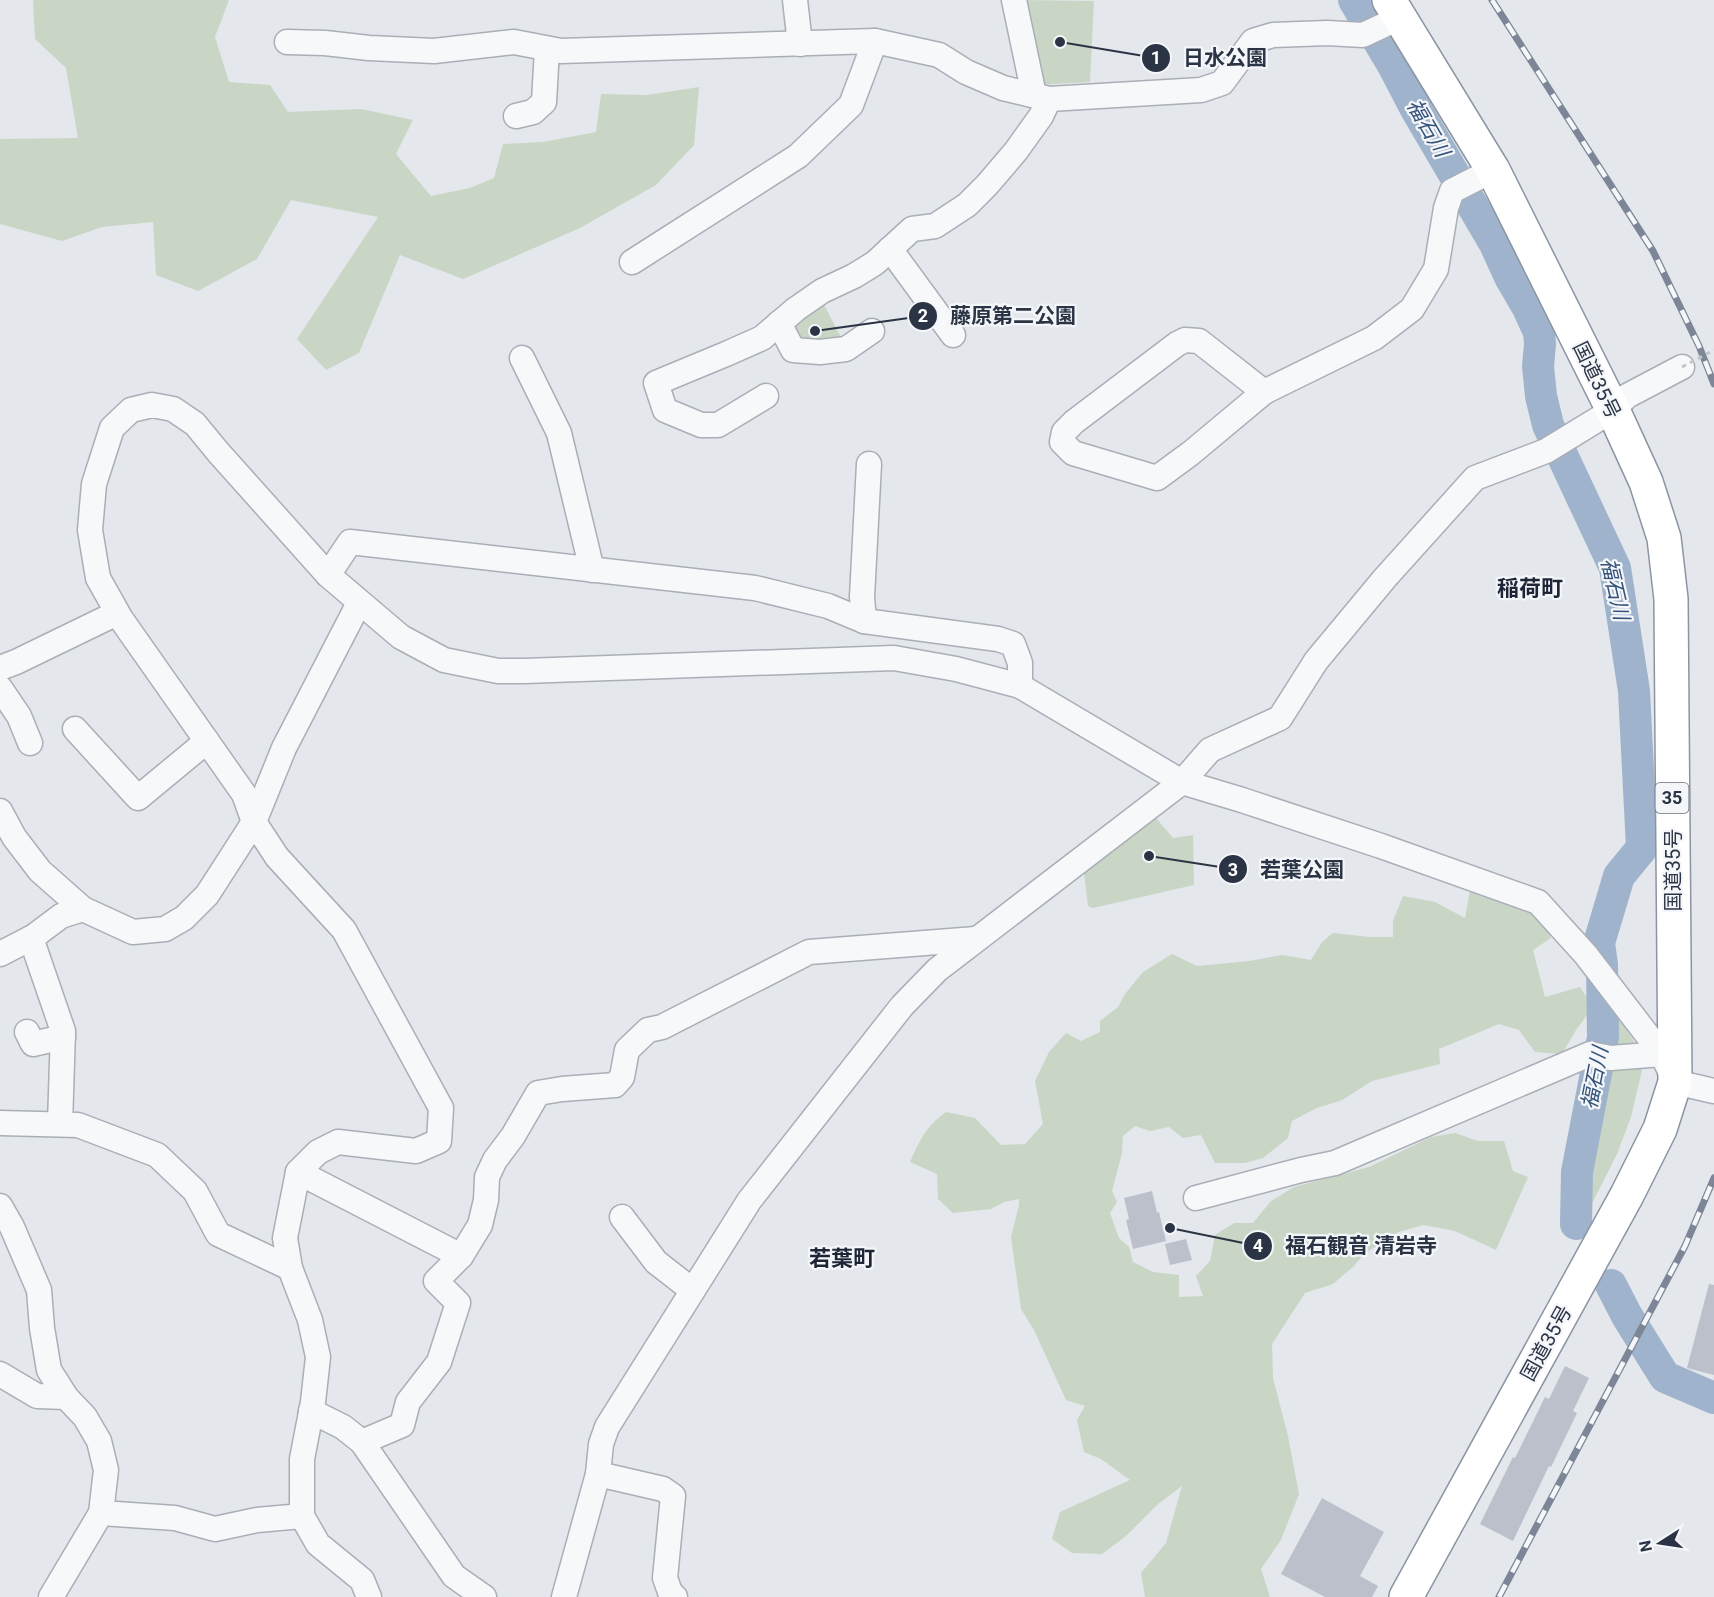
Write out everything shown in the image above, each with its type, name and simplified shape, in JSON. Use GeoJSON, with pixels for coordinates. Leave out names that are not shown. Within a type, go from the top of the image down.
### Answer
{"type":"FeatureCollection","features":[{"type":"Feature","properties":{"kind":"highway","name":"国道35号"},"geometry":{"type":"LineString","coordinates":[[1382,20],[1604,416],[1646,482],[1664,538],[1671,599],[1668,1068],[1660,1129],[1627,1195],[1406,1597]]}},
{"type":"Feature","properties":{"kind":"street"},"geometry":{"type":"LineString","coordinates":[[795,0],[800,44]]}},
{"type":"Feature","properties":{"kind":"street"},"geometry":{"type":"LineString","coordinates":[[766,396],[718,425],[701,425],[665,410],[656,383],[762,338],[796,309],[822,291],[875,263],[912,229],[935,226],[967,206],[987,185],[1041,116],[1041,97],[1014,0]]}},
{"type":"Feature","properties":{"kind":"street"},"geometry":{"type":"LineString","coordinates":[[286,42],[434,51],[514,42],[561,51],[876,41],[939,55],[966,72],[1003,88],[1041,97],[1201,90],[1222,83],[1253,41],[1273,35],[1328,33],[1382,20]]}},
{"type":"Feature","properties":{"kind":"street"},"geometry":{"type":"LineString","coordinates":[[632,262],[798,156],[851,105],[876,41]]}},
{"type":"Feature","properties":{"kind":"street"},"geometry":{"type":"LineString","coordinates":[[516,116],[533,112],[544,102],[547,49]]}},
{"type":"Feature","properties":{"kind":"street"},"geometry":{"type":"LineString","coordinates":[[1264,392],[1199,341],[1185,340],[1074,422],[1064,432],[1062,442],[1073,453],[1157,478],[1191,453],[1264,392],[1374,338],[1412,309],[1436,269],[1446,208],[1472,181]]}},
{"type":"Feature","properties":{"kind":"street"},"geometry":{"type":"LineString","coordinates":[[890,249],[953,335]]}},
{"type":"Feature","properties":{"kind":"street"},"geometry":{"type":"LineString","coordinates":[[779,323],[793,350],[820,352],[846,349],[872,330]]}},
{"type":"Feature","properties":{"kind":"street"},"geometry":{"type":"LineString","coordinates":[[522,358],[559,433],[592,570]]}},
{"type":"Feature","properties":{"kind":"street"},"geometry":{"type":"LineString","coordinates":[[564,1597],[598,1474],[601,1444],[607,1427],[749,1201],[902,1006],[937,970],[1182,782],[1210,750],[1280,718],[1316,661],[1385,578],[1475,478],[1546,451],[1604,416],[1628,396],[1682,367]]}},
{"type":"Feature","properties":{"kind":"street"},"geometry":{"type":"LineString","coordinates":[[369,1597],[363,1580],[318,1544],[302,1516],[302,1459],[318,1357],[310,1320],[290,1268],[285,1238],[298,1172],[318,1152],[338,1142],[416,1151],[440,1141],[441,1108],[344,930],[277,857],[254,822],[244,794],[117,613],[98,579],[90,530],[94,484],[112,428],[131,410],[152,405],[173,409],[195,424],[328,575],[401,637],[444,660],[498,671],[894,658],[956,669],[1020,686],[1182,782],[1381,846],[1539,902],[1586,955],[1668,1068]]}},
{"type":"Feature","properties":{"kind":"street"},"geometry":{"type":"LineString","coordinates":[[864,621],[862,597],[869,464]]}},
{"type":"Feature","properties":{"kind":"street"},"geometry":{"type":"LineString","coordinates":[[328,575],[350,542],[755,588],[828,606],[864,621],[998,639],[1013,644],[1020,663],[1020,686]]}},
{"type":"Feature","properties":{"kind":"street"},"geometry":{"type":"LineString","coordinates":[[0,812],[7,839],[83,909],[133,932],[165,929],[184,918],[207,895],[254,822],[284,748],[359,603]]}},
{"type":"Feature","properties":{"kind":"street"},"geometry":{"type":"LineString","coordinates":[[0,668],[117,613]]}},
{"type":"Feature","properties":{"kind":"street"},"geometry":{"type":"LineString","coordinates":[[0,688],[19,716],[30,742]]}},
{"type":"Feature","properties":{"kind":"street"},"geometry":{"type":"LineString","coordinates":[[75,729],[138,798],[207,741]]}},
{"type":"Feature","properties":{"kind":"street"},"geometry":{"type":"LineString","coordinates":[[0,954],[31,938],[61,916],[83,909]]}},
{"type":"Feature","properties":{"kind":"street"},"geometry":{"type":"LineString","coordinates":[[31,938],[63,1031],[60,1124]]}},
{"type":"Feature","properties":{"kind":"street"},"geometry":{"type":"LineString","coordinates":[[362,1442],[402,1425],[408,1402],[439,1362],[458,1303],[436,1281],[461,1256],[480,1224],[486,1200],[487,1177],[495,1160],[513,1136],[538,1094],[562,1089],[615,1085],[622,1077],[627,1050],[648,1030],[662,1027],[809,952],[976,939]]}},
{"type":"Feature","properties":{"kind":"street"},"geometry":{"type":"LineString","coordinates":[[27,1032],[33,1044],[63,1036]]}},
{"type":"Feature","properties":{"kind":"street"},"geometry":{"type":"LineString","coordinates":[[1196,1198],[1335,1163],[1600,1056],[1668,1068],[1714,1091]]}},
{"type":"Feature","properties":{"kind":"street"},"geometry":{"type":"LineString","coordinates":[[0,1123],[78,1125],[157,1155],[195,1191],[218,1234],[290,1268]]}},
{"type":"Feature","properties":{"kind":"street"},"geometry":{"type":"LineString","coordinates":[[298,1172],[461,1256]]}},
{"type":"Feature","properties":{"kind":"street"},"geometry":{"type":"LineString","coordinates":[[0,1206],[12,1227],[39,1290],[49,1370],[66,1397],[84,1417],[99,1440],[106,1470],[102,1513],[51,1597]]}},
{"type":"Feature","properties":{"kind":"street"},"geometry":{"type":"LineString","coordinates":[[622,1217],[656,1262],[692,1290]]}},
{"type":"Feature","properties":{"kind":"street"},"geometry":{"type":"LineString","coordinates":[[0,1374],[36,1396],[66,1397]]}},
{"type":"Feature","properties":{"kind":"street"},"geometry":{"type":"LineString","coordinates":[[311,1411],[343,1427],[362,1442],[454,1576],[484,1597]]}},
{"type":"Feature","properties":{"kind":"street"},"geometry":{"type":"LineString","coordinates":[[598,1474],[663,1489],[673,1496],[665,1578],[670,1592],[675,1597]]}},
{"type":"Feature","properties":{"kind":"street"},"geometry":{"type":"LineString","coordinates":[[102,1513],[176,1518],[215,1529],[257,1520],[302,1516]]}},
{"type":"Feature","properties":{"kind":"path"},"geometry":{"type":"LineString","coordinates":[[1682,367],[1714,350]]}},
{"type":"Feature","properties":{"kind":"green space"},"geometry":{"type":"Polygon","coordinates":[[[33,0],[229,0],[215,37],[229,82],[270,85],[288,112],[361,109],[413,120],[396,154],[431,196],[470,188],[494,178],[503,144],[543,142],[596,132],[601,94],[647,95],[699,87],[694,145],[656,185],[580,228],[463,279],[400,255],[359,353],[326,370],[297,339],[378,217],[291,200],[257,259],[198,291],[156,275],[153,222],[102,227],[62,241],[0,224],[0,139],[78,138],[66,68],[35,39],[33,0]]]}},
{"type":"Feature","properties":{"kind":"green space"},"geometry":{"type":"Polygon","coordinates":[[[1021,0],[1094,1],[1090,82],[1035,85],[1021,0]]]}},
{"type":"Feature","properties":{"kind":"green space"},"geometry":{"type":"Polygon","coordinates":[[[822,301],[843,341],[798,344],[788,321],[822,301]]]}},
{"type":"Feature","properties":{"kind":"green space"},"geometry":{"type":"Polygon","coordinates":[[[1151,812],[1173,838],[1193,835],[1194,885],[1093,908],[1088,906],[1084,873],[1151,812]]]}},
{"type":"Feature","properties":{"kind":"green space"},"geometry":{"type":"Polygon","coordinates":[[[1470,890],[1534,908],[1551,938],[1533,950],[1545,997],[1580,987],[1593,1007],[1562,1054],[1535,1052],[1519,1030],[1499,1024],[1439,1049],[1440,1064],[1372,1081],[1342,1100],[1317,1108],[1292,1121],[1288,1138],[1263,1158],[1245,1163],[1215,1163],[1201,1135],[1183,1138],[1169,1127],[1150,1131],[1135,1126],[1123,1136],[1122,1153],[1112,1191],[1117,1202],[1110,1213],[1119,1238],[1129,1247],[1133,1262],[1153,1272],[1179,1275],[1179,1297],[1203,1296],[1196,1276],[1210,1261],[1215,1235],[1234,1223],[1253,1223],[1271,1201],[1294,1187],[1369,1167],[1431,1137],[1455,1133],[1478,1141],[1504,1141],[1513,1171],[1528,1177],[1496,1250],[1455,1231],[1424,1225],[1398,1232],[1364,1254],[1333,1284],[1305,1293],[1272,1344],[1273,1378],[1288,1436],[1299,1494],[1281,1540],[1261,1569],[1270,1597],[1145,1597],[1141,1573],[1166,1543],[1182,1486],[1158,1504],[1126,1536],[1102,1554],[1072,1553],[1052,1539],[1060,1512],[1130,1480],[1101,1459],[1084,1452],[1077,1420],[1085,1406],[1066,1400],[1034,1330],[1021,1309],[1011,1237],[1019,1199],[1004,1202],[991,1209],[953,1213],[938,1199],[937,1174],[910,1162],[928,1128],[946,1112],[975,1118],[1001,1145],[1025,1144],[1043,1124],[1035,1081],[1049,1052],[1066,1033],[1081,1041],[1100,1032],[1100,1021],[1118,1007],[1125,994],[1143,972],[1172,954],[1197,966],[1282,955],[1311,960],[1322,942],[1333,933],[1393,937],[1393,921],[1403,896],[1435,902],[1465,918],[1470,890]]]}},
{"type":"Feature","properties":{"kind":"green space"},"geometry":{"type":"Polygon","coordinates":[[[1612,1014],[1618,1016],[1638,1048],[1642,1070],[1631,1117],[1617,1154],[1582,1223],[1576,1217],[1612,1014]]]}},
{"type":"Feature","properties":{"kind":"building"},"geometry":{"type":"Polygon","coordinates":[[[1152,1191],[1166,1241],[1133,1249],[1126,1220],[1129,1219],[1124,1198],[1152,1191]]]}},
{"type":"Feature","properties":{"kind":"building"},"geometry":{"type":"Polygon","coordinates":[[[1186,1239],[1192,1260],[1170,1265],[1165,1244],[1186,1239]]]}},
{"type":"Feature","properties":{"kind":"building"},"geometry":{"type":"Polygon","coordinates":[[[1709,1284],[1714,1285],[1714,1375],[1687,1368],[1709,1284]]]}},
{"type":"Feature","properties":{"kind":"building"},"geometry":{"type":"Polygon","coordinates":[[[1565,1366],[1589,1378],[1573,1411],[1577,1413],[1513,1541],[1480,1524],[1545,1397],[1549,1399],[1565,1366]]]}},
{"type":"Feature","properties":{"kind":"building"},"geometry":{"type":"Polygon","coordinates":[[[1322,1498],[1384,1532],[1360,1576],[1378,1586],[1372,1597],[1325,1597],[1281,1574],[1322,1498]]]}},
{"type":"Feature","properties":{"kind":"waterway","name":"福石川"},"geometry":{"type":"LineString","coordinates":[[1354,0],[1495,244],[1528,308],[1539,332],[1538,366],[1541,396],[1548,425],[1615,568],[1634,691],[1642,848],[1619,876],[1599,943],[1602,965],[1603,1037],[1577,1172],[1576,1224]]}},
{"type":"Feature","properties":{"kind":"waterway","name":"福石川"},"geometry":{"type":"LineString","coordinates":[[1611,1285],[1627,1316],[1665,1377],[1714,1398]]}},
{"type":"Feature","properties":{"kind":"railway"},"geometry":{"type":"LineString","coordinates":[[1492,0],[1653,251],[1699,346],[1714,384]]}},
{"type":"Feature","properties":{"kind":"railway"},"geometry":{"type":"LineString","coordinates":[[1499,1597],[1685,1246],[1714,1178]]}},
{"type":"Feature","properties":{"kind":"place","name":"日水公園"},"geometry":{"type":"Point","coordinates":[1060,42]}},
{"type":"Feature","properties":{"kind":"place","name":"藤原第二公園"},"geometry":{"type":"Point","coordinates":[815,331]}},
{"type":"Feature","properties":{"kind":"place","name":"若葉公園"},"geometry":{"type":"Point","coordinates":[1149,856]}},
{"type":"Feature","properties":{"kind":"place","name":"福石観音 清岩寺"},"geometry":{"type":"Point","coordinates":[1170,1228]}},
{"type":"Feature","properties":{"kind":"district","name":"稲荷町"},"geometry":{"type":"Point","coordinates":[1530,588]}},
{"type":"Feature","properties":{"kind":"district","name":"若葉町"},"geometry":{"type":"Point","coordinates":[842,1258]}}]}
